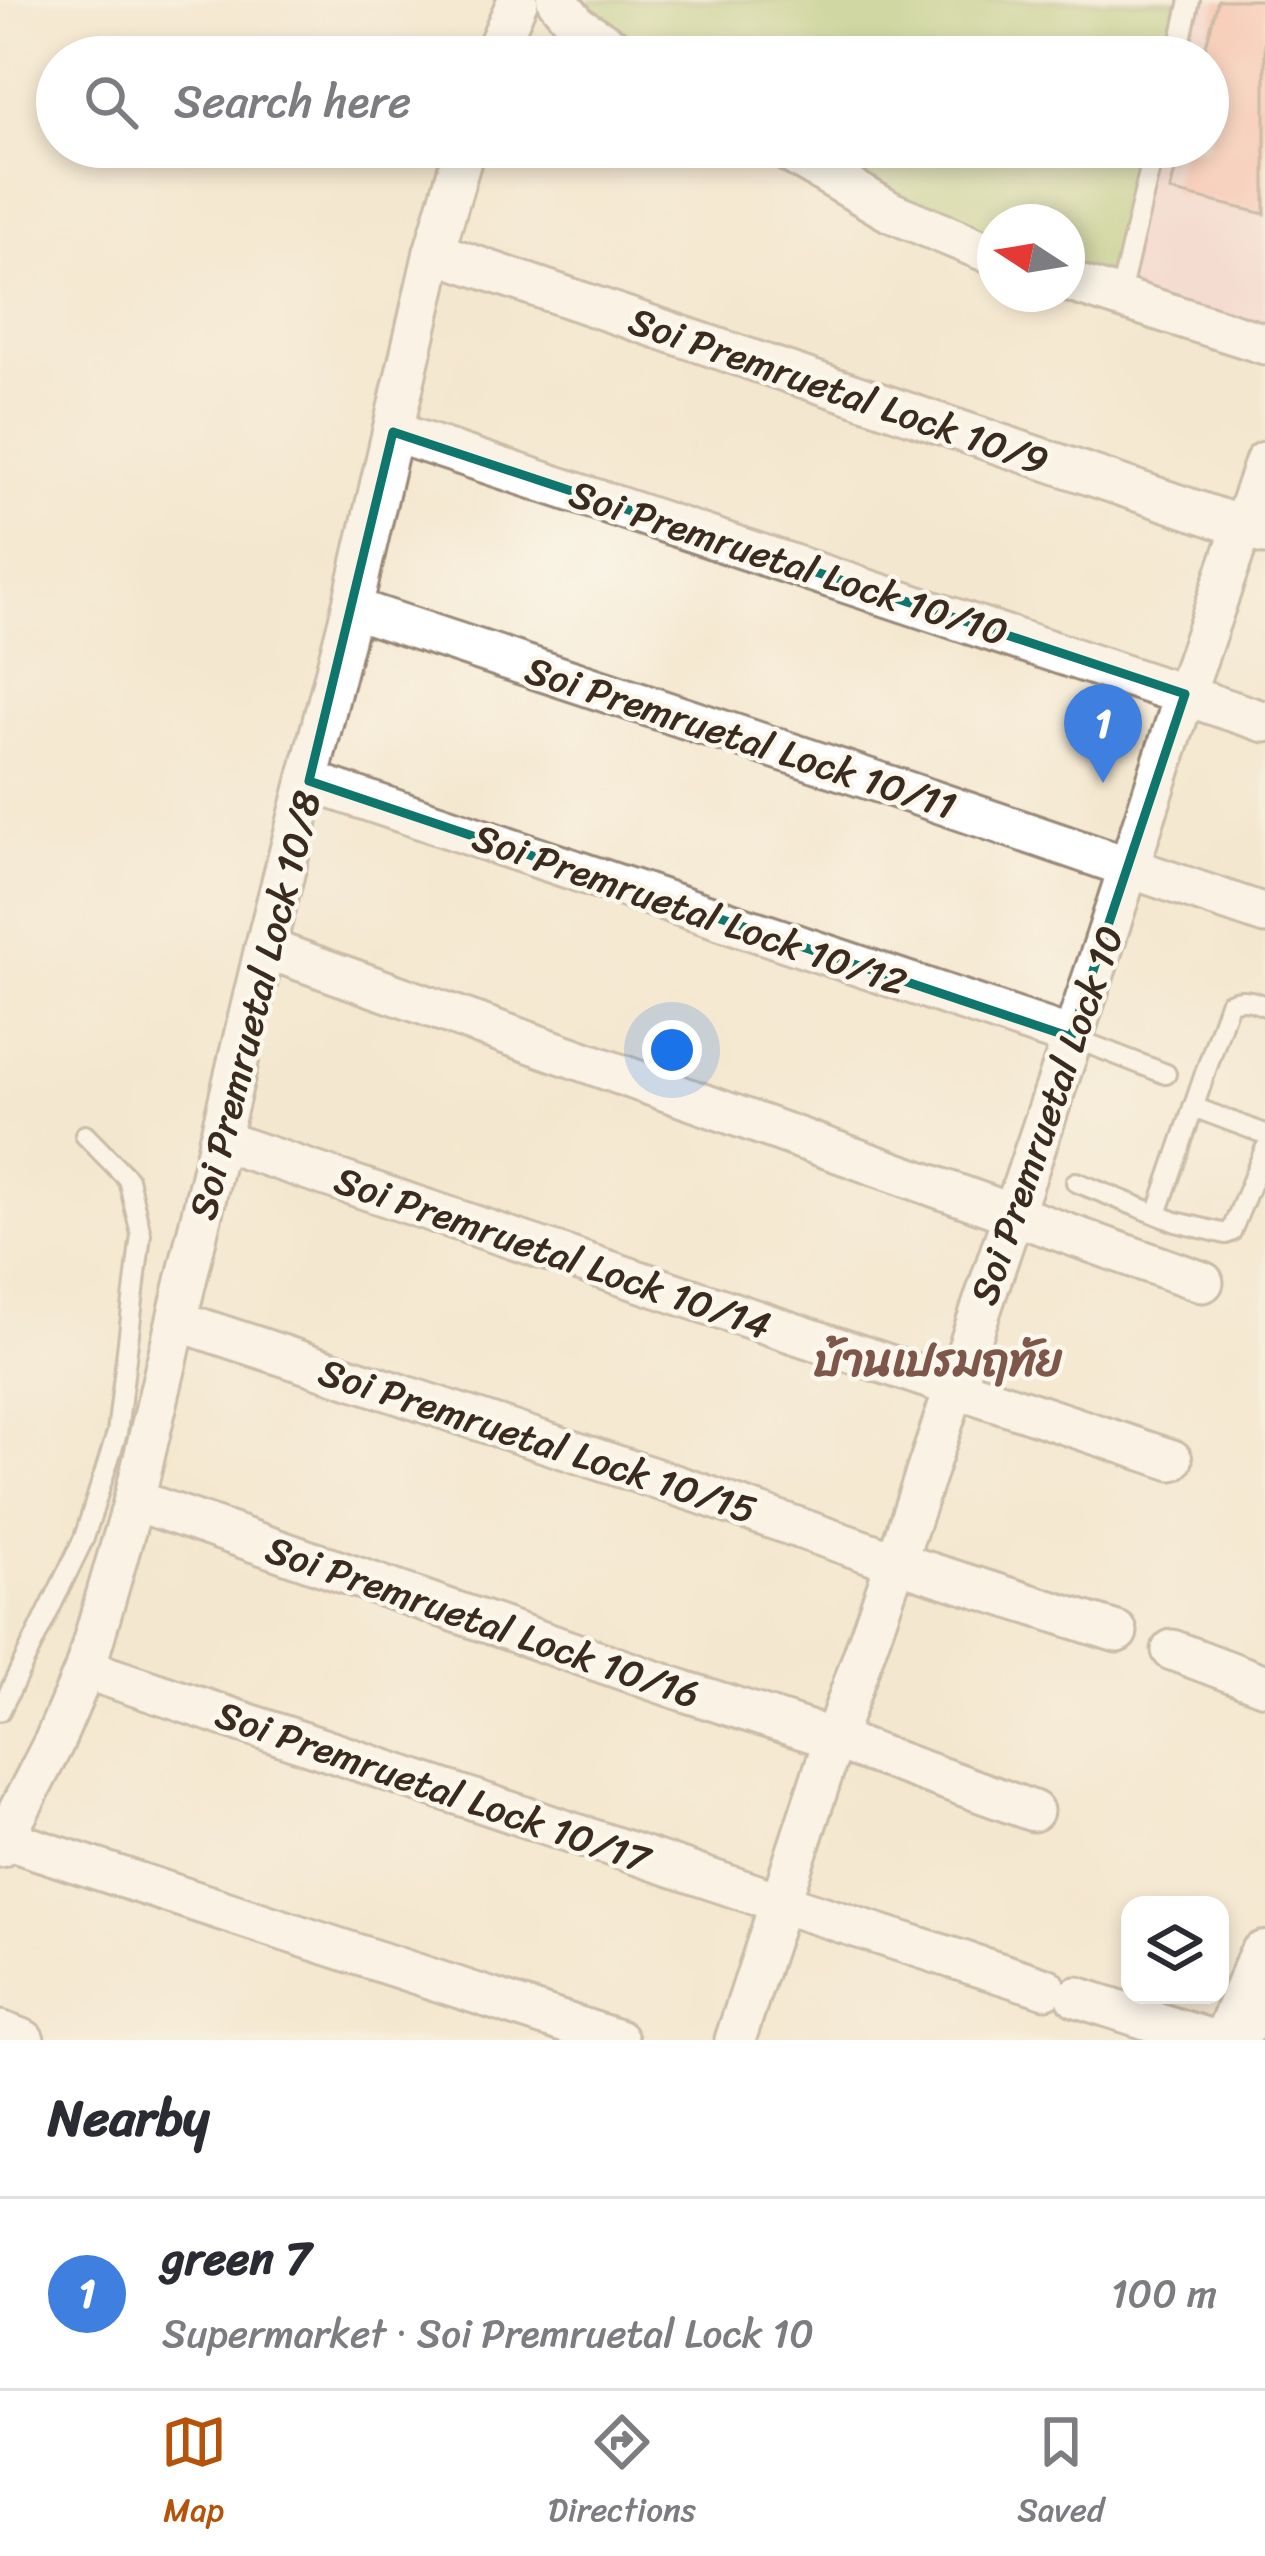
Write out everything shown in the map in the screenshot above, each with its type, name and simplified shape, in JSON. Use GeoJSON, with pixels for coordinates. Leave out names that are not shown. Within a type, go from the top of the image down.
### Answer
{"type":"FeatureCollection","features":[{"type":"Feature","properties":{"kind":"main road"},"geometry":{"type":"LineString","coordinates":[[1231,2040],[1265,1959]]}},
{"type":"Feature","properties":{"kind":"street"},"geometry":{"type":"LineString","coordinates":[[503,36],[518,0]]}},
{"type":"Feature","properties":{"kind":"street"},"geometry":{"type":"LineString","coordinates":[[557,0],[578,26],[593,36]]}},
{"type":"Feature","properties":{"kind":"street","name":"Soi Premruetal Lock 10/8"},"geometry":{"type":"LineString","coordinates":[[3,1843],[86,1669],[134,1500],[434,252],[459,168]]}},
{"type":"Feature","properties":{"kind":"street"},"geometry":{"type":"LineString","coordinates":[[816,168],[891,212],[977,248]]}},
{"type":"Feature","properties":{"kind":"street","name":"Soi Premruetal Lock 10/9"},"geometry":{"type":"LineString","coordinates":[[434,252],[1254,530]]}},
{"type":"Feature","properties":{"kind":"street"},"geometry":{"type":"LineString","coordinates":[[1085,287],[1265,344]]}},
{"type":"Feature","properties":{"kind":"street","name":"Soi Premruetal Lock 10/10"},"geometry":{"type":"LineString","coordinates":[[393,432],[1265,722]]}},
{"type":"Feature","properties":{"kind":"street","name":"Soi Premruetal Lock 10"},"geometry":{"type":"LineString","coordinates":[[735,2040],[1185,694],[1254,530],[1265,462]]}},
{"type":"Feature","properties":{"kind":"street","name":"Soi Premruetal Lock 10/11"},"geometry":{"type":"LineString","coordinates":[[352,608],[1265,914]]}},
{"type":"Feature","properties":{"kind":"street","name":"Soi Premruetal Lock 10/12"},"geometry":{"type":"LineString","coordinates":[[309,781],[1071,1037]]}},
{"type":"Feature","properties":{"kind":"street"},"geometry":{"type":"LineString","coordinates":[[266,948],[1203,1282]]}},
{"type":"Feature","properties":{"kind":"street","name":"Soi Premruetal Lock 10/14"},"geometry":{"type":"LineString","coordinates":[[219,1139],[1172,1460]]}},
{"type":"Feature","properties":{"kind":"street","name":"Soi Premruetal Lock 10/15"},"geometry":{"type":"LineString","coordinates":[[178,1321],[1117,1632]]}},
{"type":"Feature","properties":{"kind":"street","name":"Soi Premruetal Lock 10/16"},"geometry":{"type":"LineString","coordinates":[[134,1500],[1033,1811]]}},
{"type":"Feature","properties":{"kind":"street"},"geometry":{"type":"LineString","coordinates":[[1172,1650],[1265,1684]]}},
{"type":"Feature","properties":{"kind":"street","name":"Soi Premruetal Lock 10/17"},"geometry":{"type":"LineString","coordinates":[[86,1669],[781,1903],[1212,2040]]}},
{"type":"Feature","properties":{"kind":"street"},"geometry":{"type":"LineString","coordinates":[[3,1843],[618,2040]]}},
{"type":"Feature","properties":{"kind":"street"},"geometry":{"type":"LineString","coordinates":[[0,2031],[24,2040]]}},
{"type":"Feature","properties":{"kind":"lane"},"geometry":{"type":"LineString","coordinates":[[1182,36],[1190,0]]}},
{"type":"Feature","properties":{"kind":"lane"},"geometry":{"type":"LineString","coordinates":[[1119,298],[1150,168]]}},
{"type":"Feature","properties":{"kind":"lane"},"geometry":{"type":"LineString","coordinates":[[1157,1214],[1229,1003],[1238,999],[1265,1006]]}},
{"type":"Feature","properties":{"kind":"lane"},"geometry":{"type":"LineString","coordinates":[[1071,1037],[1166,1074]]}},
{"type":"Feature","properties":{"kind":"lane"},"geometry":{"type":"LineString","coordinates":[[1193,1106],[1265,1134]]}},
{"type":"Feature","properties":{"kind":"lane"},"geometry":{"type":"LineString","coordinates":[[0,1711],[84,1538],[117,1433],[141,1234],[128,1179],[85,1136]]}},
{"type":"Feature","properties":{"kind":"lane"},"geometry":{"type":"LineString","coordinates":[[1076,1182],[1219,1234],[1231,1232],[1265,1149]]}},
{"type":"Feature","properties":{"kind":"highlighted area"},"geometry":{"type":"Polygon","coordinates":[[[393,432],[1185,694],[1071,1037],[309,781],[393,432]]]}},
{"type":"Feature","properties":{"kind":"shaded area"},"geometry":{"type":"Polygon","coordinates":[[[574,0],[1265,0],[1265,343],[1100,282],[1085,255],[1085,204],[977,204],[977,216],[841,168],[1229,168],[1229,36],[609,36],[574,0]]]}},
{"type":"Feature","properties":{"kind":"green space"},"geometry":{"type":"Polygon","coordinates":[[[591,0],[1178,0],[1170,36],[621,36],[585,12],[591,0]]]}},
{"type":"Feature","properties":{"kind":"green space"},"geometry":{"type":"Polygon","coordinates":[[[832,168],[1139,168],[1112,285],[1085,277],[1085,204],[977,204],[977,243],[832,168]]]}},
{"type":"Feature","properties":{"kind":"building"},"geometry":{"type":"Polygon","coordinates":[[[1218,0],[1265,0],[1265,214],[1170,191],[1176,168],[1229,168],[1229,36],[1209,36],[1218,0]]]}},
{"type":"Feature","properties":{"kind":"place","name":"green 7"},"geometry":{"type":"Point","coordinates":[1103,783]}},
{"type":"Feature","properties":{"kind":"district","name":"บ้านเปรมฤทัย"},"geometry":{"type":"Point","coordinates":[938,1359]}}]}
